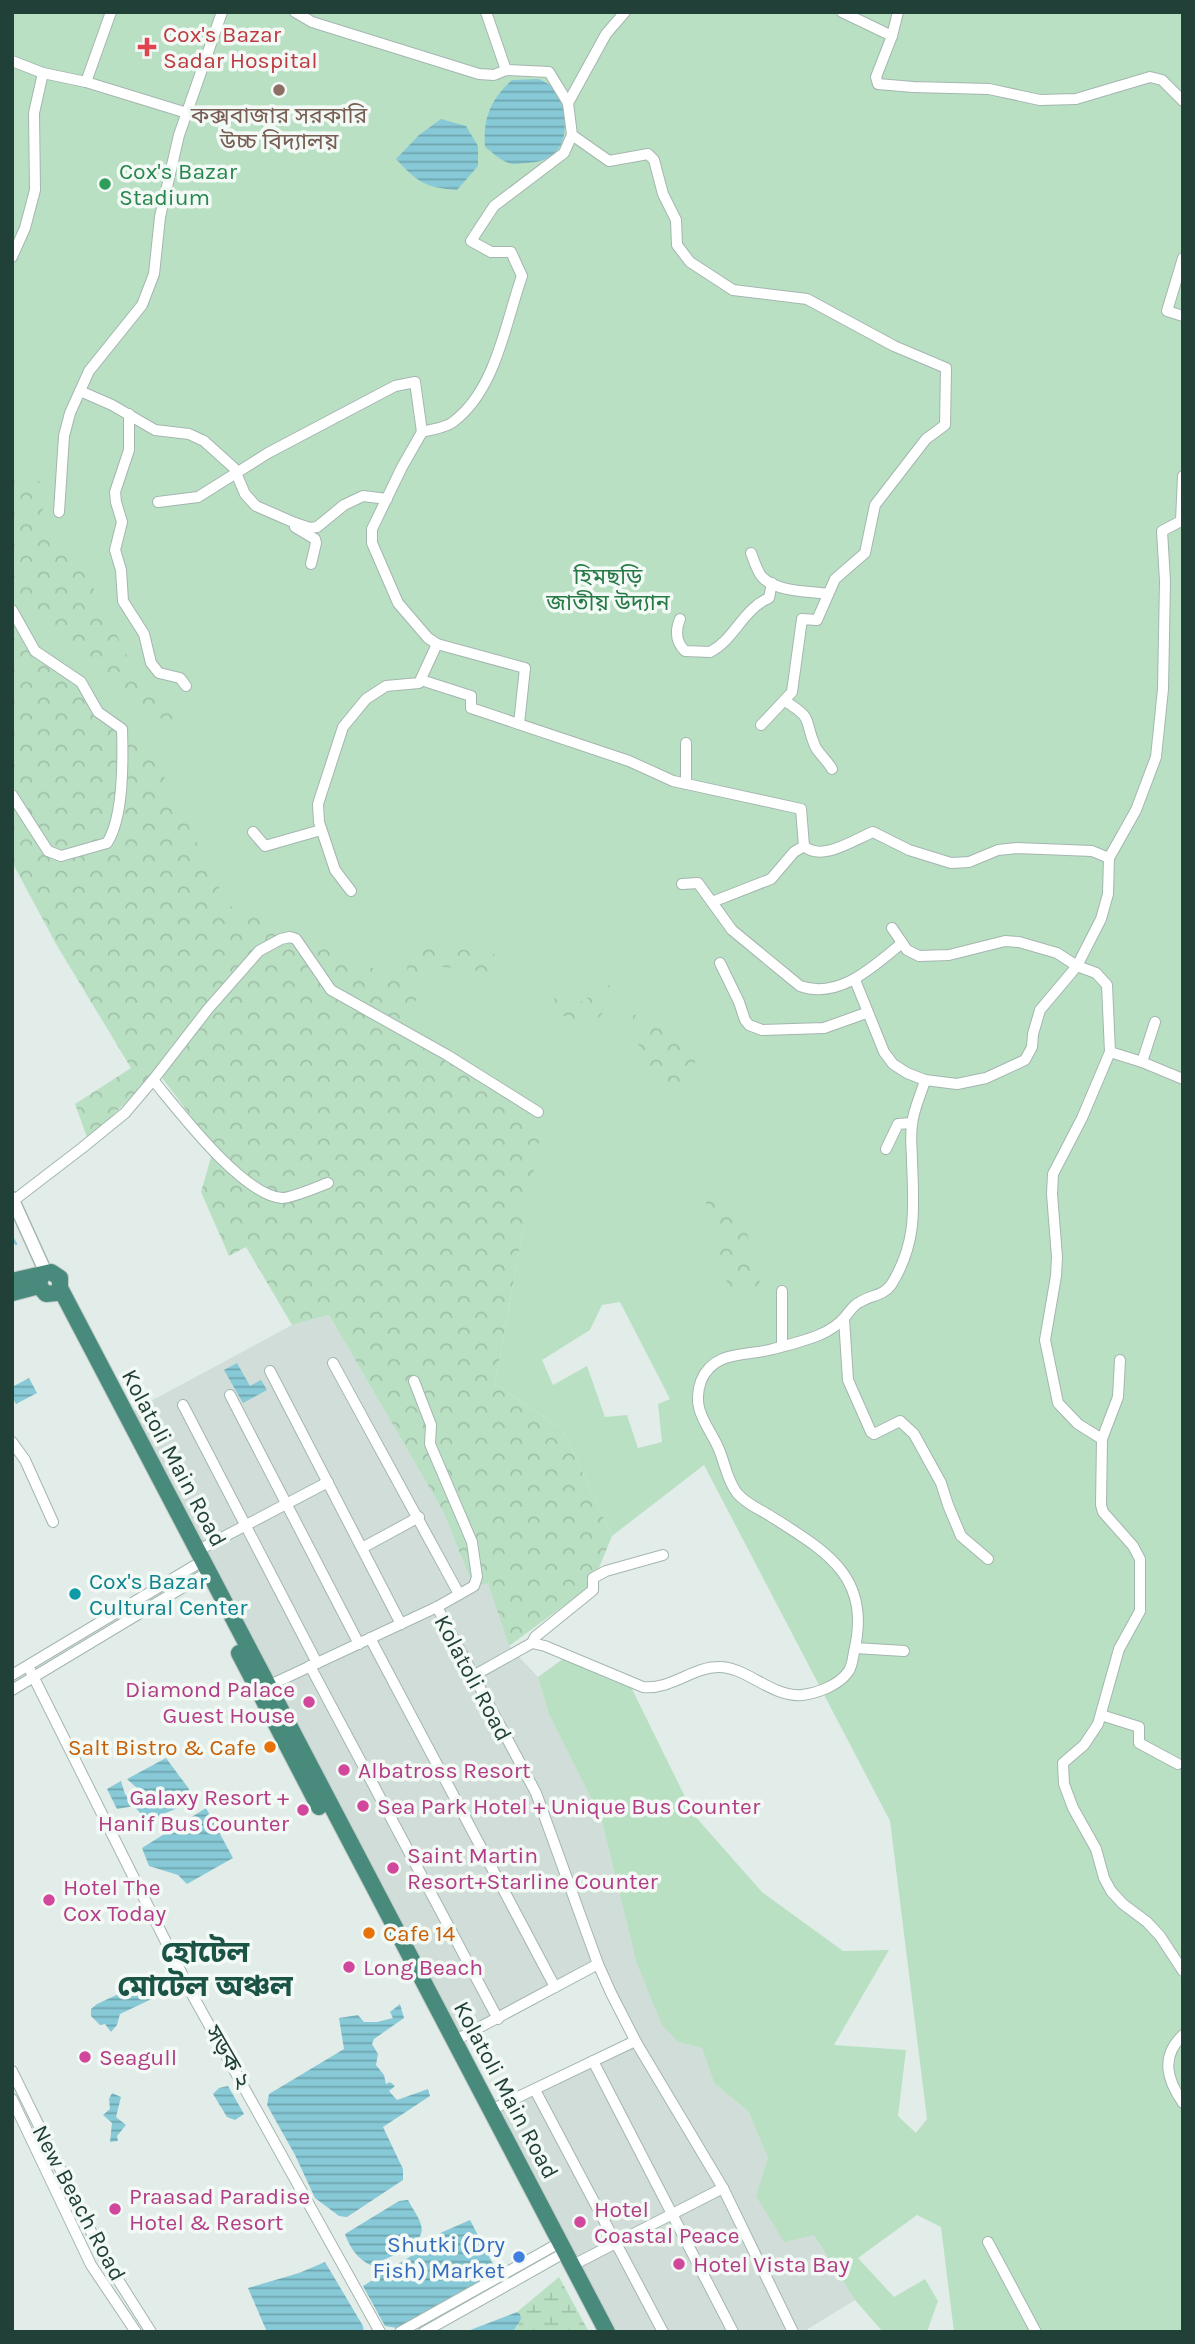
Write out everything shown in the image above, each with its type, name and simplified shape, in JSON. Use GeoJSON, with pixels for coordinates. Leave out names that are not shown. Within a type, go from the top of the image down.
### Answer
{"type":"FeatureCollection","features":[{"type":"Feature","properties":{"kind":"highway"},"geometry":{"type":"LineString","coordinates":[[12,1281],[47,1284]]}},
{"type":"Feature","properties":{"kind":"highway"},"geometry":{"type":"LineString","coordinates":[[12,1293],[47,1284]]}},
{"type":"Feature","properties":{"kind":"highway","name":"Kolatoli Main Road"},"geometry":{"type":"LineString","coordinates":[[47,1284],[107,1390],[556,2249]]}},
{"type":"Feature","properties":{"kind":"highway","name":"Kolatoli Main Road"},"geometry":{"type":"LineString","coordinates":[[197,1565],[268,1686],[454,2041],[466,2074],[491,2110],[556,2249]]}},
{"type":"Feature","properties":{"kind":"highway"},"geometry":{"type":"LineString","coordinates":[[556,2249],[573,2265],[607,2332]]}},
{"type":"Feature","properties":{"kind":"highway"},"geometry":{"type":"LineString","coordinates":[[556,2249],[597,2332]]}},
{"type":"Feature","properties":{"kind":"street"},"geometry":{"type":"LineString","coordinates":[[86,82],[111,12]]}},
{"type":"Feature","properties":{"kind":"street"},"geometry":{"type":"LineString","coordinates":[[59,512],[64,436],[70,413],[89,371],[142,305],[154,274],[160,217],[179,135],[222,12]]}},
{"type":"Feature","properties":{"kind":"street"},"geometry":{"type":"LineString","coordinates":[[295,12],[312,22],[479,74],[494,75],[506,70],[550,72],[568,103],[572,135],[564,153],[494,206],[471,241],[491,252],[511,252],[522,276],[485,385],[452,424],[422,432]]}},
{"type":"Feature","properties":{"kind":"street"},"geometry":{"type":"LineString","coordinates":[[486,12],[506,70]]}},
{"type":"Feature","properties":{"kind":"street"},"geometry":{"type":"LineString","coordinates":[[568,103],[606,34],[625,12]]}},
{"type":"Feature","properties":{"kind":"street"},"geometry":{"type":"LineString","coordinates":[[842,12],[892,36]]}},
{"type":"Feature","properties":{"kind":"street"},"geometry":{"type":"LineString","coordinates":[[898,12],[876,77],[878,84],[989,89],[1040,100],[1076,99],[1150,77],[1162,80],[1183,101]]}},
{"type":"Feature","properties":{"kind":"street"},"geometry":{"type":"LineString","coordinates":[[12,61],[43,73],[86,82],[187,113]]}},
{"type":"Feature","properties":{"kind":"street"},"geometry":{"type":"LineString","coordinates":[[12,257],[25,228],[35,190],[34,113],[43,73]]}},
{"type":"Feature","properties":{"kind":"street"},"geometry":{"type":"LineString","coordinates":[[572,135],[609,161],[648,154],[654,160],[663,194],[676,220],[677,244],[690,262],[733,290],[807,299],[894,346],[946,368],[945,425],[926,439],[875,505],[865,553],[835,579],[817,620],[803,619],[792,692],[761,725]]}},
{"type":"Feature","properties":{"kind":"street"},"geometry":{"type":"LineString","coordinates":[[1183,258],[1167,311],[1183,316]]}},
{"type":"Feature","properties":{"kind":"street"},"geometry":{"type":"LineString","coordinates":[[158,502],[198,497],[268,453],[395,386],[415,382],[422,432],[372,529],[372,543],[398,603],[428,638],[437,644],[525,668],[519,724]]}},
{"type":"Feature","properties":{"kind":"street"},"geometry":{"type":"LineString","coordinates":[[80,391],[129,414],[155,430],[189,434],[204,441],[225,457],[237,472],[245,495],[256,506],[295,523],[310,528],[317,527],[344,505],[363,496],[387,499]]}},
{"type":"Feature","properties":{"kind":"street"},"geometry":{"type":"LineString","coordinates":[[129,414],[129,450],[115,492],[122,522],[115,550],[121,570],[123,601],[145,634],[152,663],[159,673],[180,678],[186,686]]}},
{"type":"Feature","properties":{"kind":"street"},"geometry":{"type":"LineString","coordinates":[[855,980],[866,1013],[884,1052],[893,1064],[925,1080],[967,1084],[1020,1064],[1030,1054],[1040,1010],[1077,966],[1101,919],[1108,894],[1109,858],[1136,810],[1156,757],[1163,689],[1165,581],[1162,531],[1181,521],[1183,476]]}},
{"type":"Feature","properties":{"kind":"street"},"geometry":{"type":"LineString","coordinates":[[295,523],[295,528],[315,539],[310,564]]}},
{"type":"Feature","properties":{"kind":"street"},"geometry":{"type":"LineString","coordinates":[[751,553],[761,576],[772,583],[828,594]]}},
{"type":"Feature","properties":{"kind":"street"},"geometry":{"type":"LineString","coordinates":[[680,619],[677,627],[680,646],[685,651],[710,652],[725,640],[754,606],[769,598],[772,583]]}},
{"type":"Feature","properties":{"kind":"street"},"geometry":{"type":"LineString","coordinates":[[12,610],[35,651],[81,682],[98,712],[122,729],[123,764],[115,831],[107,843],[61,856],[48,851],[12,795]]}},
{"type":"Feature","properties":{"kind":"street"},"geometry":{"type":"LineString","coordinates":[[351,891],[335,870],[321,830],[318,804],[343,727],[366,699],[386,686],[419,683],[437,644]]}},
{"type":"Feature","properties":{"kind":"street"},"geometry":{"type":"LineString","coordinates":[[421,680],[471,696],[471,708],[686,784],[801,809],[804,846],[810,852],[822,853],[855,842],[873,832],[909,850],[951,863],[969,862],[998,850],[1017,848],[1092,851],[1109,858]]}},
{"type":"Feature","properties":{"kind":"street"},"geometry":{"type":"LineString","coordinates":[[785,701],[804,713],[816,749],[825,756],[832,769]]}},
{"type":"Feature","properties":{"kind":"street"},"geometry":{"type":"LineString","coordinates":[[686,743],[686,784]]}},
{"type":"Feature","properties":{"kind":"street"},"geometry":{"type":"LineString","coordinates":[[253,832],[265,846],[321,830]]}},
{"type":"Feature","properties":{"kind":"street"},"geometry":{"type":"LineString","coordinates":[[712,902],[771,879],[794,852],[804,846]]}},
{"type":"Feature","properties":{"kind":"street"},"geometry":{"type":"LineString","coordinates":[[682,884],[698,883],[732,930],[800,986],[833,989],[855,980],[902,943]]}},
{"type":"Feature","properties":{"kind":"street"},"geometry":{"type":"LineString","coordinates":[[892,928],[914,954],[929,957],[964,952],[1005,941],[1019,942],[1057,953],[1077,966],[1097,973],[1107,985],[1110,1052],[1082,1118],[1053,1174],[1057,1257],[1045,1340],[1058,1403],[1078,1424],[1102,1439]]}},
{"type":"Feature","properties":{"kind":"street"},"geometry":{"type":"LineString","coordinates":[[47,1284],[13,1200],[125,1113],[208,1009],[260,950],[281,939],[296,939],[331,990],[447,1055],[538,1112]]}},
{"type":"Feature","properties":{"kind":"street"},"geometry":{"type":"LineString","coordinates":[[720,963],[745,1020],[749,1025],[762,1030],[824,1028],[866,1013]]}},
{"type":"Feature","properties":{"kind":"street"},"geometry":{"type":"LineString","coordinates":[[1142,1062],[1156,1023]]}},
{"type":"Feature","properties":{"kind":"street"},"geometry":{"type":"LineString","coordinates":[[1110,1052],[1183,1079]]}},
{"type":"Feature","properties":{"kind":"street"},"geometry":{"type":"LineString","coordinates":[[153,1080],[216,1154],[252,1186],[283,1198],[328,1183]]}},
{"type":"Feature","properties":{"kind":"street"},"geometry":{"type":"LineString","coordinates":[[532,1643],[643,1687],[656,1688],[715,1667],[728,1667],[771,1689],[800,1695],[827,1687],[849,1671],[859,1616],[857,1598],[850,1583],[830,1557],[815,1545],[742,1498],[730,1481],[717,1444],[707,1430],[701,1413],[699,1388],[702,1379],[715,1363],[732,1355],[767,1350],[817,1336],[844,1319],[861,1300],[877,1296],[889,1288],[910,1242],[913,1220],[912,1123],[925,1080]]}},
{"type":"Feature","properties":{"kind":"street"},"geometry":{"type":"LineString","coordinates":[[886,1149],[898,1124],[912,1123]]}},
{"type":"Feature","properties":{"kind":"street"},"geometry":{"type":"LineString","coordinates":[[782,1290],[782,1346]]}},
{"type":"Feature","properties":{"kind":"street"},"geometry":{"type":"LineString","coordinates":[[844,1319],[848,1380],[871,1432],[874,1434],[900,1421],[914,1434],[941,1483],[961,1536],[988,1559]]}},
{"type":"Feature","properties":{"kind":"street"},"geometry":{"type":"LineString","coordinates":[[1120,1360],[1118,1397],[1102,1439],[1101,1505],[1103,1512],[1133,1546],[1140,1559],[1140,1611],[1119,1649],[1098,1724],[1084,1745],[1063,1763],[1064,1784],[1073,1808],[1096,1849],[1104,1878],[1111,1891],[1160,1936],[1183,1971]]}},
{"type":"Feature","properties":{"kind":"street"},"geometry":{"type":"LineString","coordinates":[[333,1363],[459,1594]]}},
{"type":"Feature","properties":{"kind":"street"},"geometry":{"type":"LineString","coordinates":[[270,1371],[401,1624]]}},
{"type":"Feature","properties":{"kind":"street"},"geometry":{"type":"LineString","coordinates":[[414,1381],[431,1425],[430,1444],[472,1542],[477,1577],[474,1586],[437,1607]]}},
{"type":"Feature","properties":{"kind":"street"},"geometry":{"type":"LineString","coordinates":[[230,1395],[359,1644]]}},
{"type":"Feature","properties":{"kind":"street"},"geometry":{"type":"LineString","coordinates":[[183,1405],[313,1664],[498,2019]]}},
{"type":"Feature","properties":{"kind":"street"},"geometry":{"type":"LineString","coordinates":[[12,1442],[25,1460],[53,1522]]}},
{"type":"Feature","properties":{"kind":"street"},"geometry":{"type":"LineString","coordinates":[[12,1690],[115,1628],[245,1527],[328,1482]]}},
{"type":"Feature","properties":{"kind":"street"},"geometry":{"type":"LineString","coordinates":[[362,1548],[419,1517]]}},
{"type":"Feature","properties":{"kind":"street"},"geometry":{"type":"LineString","coordinates":[[473,1676],[532,1643],[535,1637],[593,1590],[593,1578],[606,1571],[663,1555]]}},
{"type":"Feature","properties":{"kind":"street"},"geometry":{"type":"LineString","coordinates":[[12,1675],[197,1565]]}},
{"type":"Feature","properties":{"kind":"street","name":"Kolatoli Road"},"geometry":{"type":"LineString","coordinates":[[268,1686],[437,1607],[536,1793],[598,1964],[636,2042]]}},
{"type":"Feature","properties":{"kind":"street"},"geometry":{"type":"LineString","coordinates":[[108,1617],[115,1628]]}},
{"type":"Feature","properties":{"kind":"street"},"geometry":{"type":"LineString","coordinates":[[370,1638],[555,1987]]}},
{"type":"Feature","properties":{"kind":"street"},"geometry":{"type":"LineString","coordinates":[[855,1648],[904,1651]]}},
{"type":"Feature","properties":{"kind":"street","name":"সড়ক ২"},"geometry":{"type":"LineString","coordinates":[[28,1666],[193,1996],[380,2332]]}},
{"type":"Feature","properties":{"kind":"street"},"geometry":{"type":"LineString","coordinates":[[1101,1715],[1139,1727],[1139,1743],[1178,1764]]}},
{"type":"Feature","properties":{"kind":"street"},"geometry":{"type":"LineString","coordinates":[[454,2041],[598,1964]]}},
{"type":"Feature","properties":{"kind":"street"},"geometry":{"type":"LineString","coordinates":[[1183,2035],[1173,2048],[1168,2067],[1171,2085],[1183,2103]]}},
{"type":"Feature","properties":{"kind":"street"},"geometry":{"type":"LineString","coordinates":[[491,2110],[636,2042],[723,2189],[793,2332]]}},
{"type":"Feature","properties":{"kind":"street"},"geometry":{"type":"LineString","coordinates":[[593,2061],[733,2332]]}},
{"type":"Feature","properties":{"kind":"street","name":"New Beach Road"},"geometry":{"type":"LineString","coordinates":[[12,2071],[103,2256],[151,2332]]}},
{"type":"Feature","properties":{"kind":"street"},"geometry":{"type":"LineString","coordinates":[[535,2090],[663,2332]]}},
{"type":"Feature","properties":{"kind":"street","name":"New Beach Road"},"geometry":{"type":"LineString","coordinates":[[12,2099],[91,2265],[136,2332]]}},
{"type":"Feature","properties":{"kind":"street"},"geometry":{"type":"LineString","coordinates":[[573,2265],[723,2189]]}},
{"type":"Feature","properties":{"kind":"street"},"geometry":{"type":"LineString","coordinates":[[988,2242],[1036,2332]]}},
{"type":"Feature","properties":{"kind":"street"},"geometry":{"type":"LineString","coordinates":[[400,2332],[556,2249]]}},
{"type":"Feature","properties":{"kind":"street"},"geometry":{"type":"LineString","coordinates":[[424,2332],[556,2249]]}},
{"type":"Feature","properties":{"kind":"street"},"geometry":{"type":"LineString","coordinates":[[91,2265],[103,2256]]}},
{"type":"Feature","properties":{"kind":"shaded area"},"geometry":{"type":"Polygon","coordinates":[[[329,1315],[443,1511],[473,1586],[488,1582],[509,1646],[538,1677],[548,1712],[601,1818],[636,1961],[678,2042],[702,2048],[714,2083],[748,2111],[768,2158],[757,2196],[814,2235],[855,2300],[803,2332],[604,2332],[489,2112],[636,2038],[600,1965],[453,2042],[125,1415],[292,1325],[329,1315]]]}},
{"type":"Feature","properties":{"kind":"green space","name":"হিমছড়ি জাতীয় উদ্যান"},"geometry":{"type":"Polygon","coordinates":[[[12,12],[1183,12],[1183,2332],[954,2332],[941,2227],[917,2215],[858,2258],[894,2297],[925,2279],[938,2301],[927,2332],[883,2332],[855,2300],[814,2235],[784,2242],[756,2196],[768,2158],[748,2111],[714,2083],[702,2048],[678,2042],[662,2025],[636,1961],[601,1818],[548,1712],[538,1677],[567,1656],[630,1685],[694,1815],[762,1892],[843,1951],[889,1950],[834,2045],[906,2050],[898,2116],[916,2133],[927,2119],[890,1821],[704,1465],[612,1536],[562,1429],[495,1384],[524,1224],[12,720],[12,12]],[[620,1302],[602,1305],[590,1330],[542,1360],[553,1385],[587,1366],[605,1417],[627,1415],[638,1448],[662,1442],[658,1404],[670,1399],[620,1302]]]}},
{"type":"Feature","properties":{"kind":"green space"},"geometry":{"type":"Polygon","coordinates":[[[12,458],[14,472],[46,484],[39,537],[73,547],[138,678],[185,723],[175,726],[114,692],[80,653],[31,607],[12,610],[12,458]]]}},
{"type":"Feature","properties":{"kind":"green space"},"geometry":{"type":"Polygon","coordinates":[[[12,629],[20,641],[79,684],[121,730],[144,736],[228,905],[405,982],[411,942],[506,956],[495,975],[468,969],[431,966],[405,1025],[461,1059],[543,1120],[495,1384],[562,1429],[612,1536],[592,1585],[509,1646],[488,1583],[473,1586],[443,1511],[329,1315],[292,1325],[246,1247],[229,1256],[201,1192],[214,1147],[157,1071],[88,1140],[75,1104],[131,1068],[56,944],[12,862],[12,629]]]}},
{"type":"Feature","properties":{"kind":"green space"},"geometry":{"type":"Polygon","coordinates":[[[618,980],[613,1001],[594,1023],[571,1021],[554,1009],[555,990],[576,1005],[618,980]]]}},
{"type":"Feature","properties":{"kind":"green space"},"geometry":{"type":"Polygon","coordinates":[[[633,1014],[656,1026],[673,1018],[697,1054],[693,1070],[669,1093],[648,1063],[631,1030],[633,1014]]]}},
{"type":"Feature","properties":{"kind":"green space"},"geometry":{"type":"Polygon","coordinates":[[[700,1181],[742,1213],[762,1291],[731,1298],[700,1181]]]}},
{"type":"Feature","properties":{"kind":"green space"},"geometry":{"type":"Polygon","coordinates":[[[559,2277],[589,2332],[513,2332],[518,2325],[520,2314],[517,2312],[559,2277]]]}},
{"type":"Feature","properties":{"kind":"water"},"geometry":{"type":"Polygon","coordinates":[[[539,79],[556,88],[564,113],[564,138],[552,156],[541,161],[511,164],[485,147],[487,119],[498,95],[512,80],[539,79]]]}},
{"type":"Feature","properties":{"kind":"water"},"geometry":{"type":"Polygon","coordinates":[[[441,119],[466,126],[478,146],[478,166],[457,190],[437,188],[423,182],[396,159],[419,135],[441,119]]]}},
{"type":"Feature","properties":{"kind":"water"},"geometry":{"type":"Polygon","coordinates":[[[237,1363],[250,1386],[261,1380],[267,1390],[243,1403],[224,1370],[237,1363]]]}},
{"type":"Feature","properties":{"kind":"water"},"geometry":{"type":"Polygon","coordinates":[[[29,1378],[37,1393],[16,1404],[12,1397],[12,1387],[29,1378]]]}},
{"type":"Feature","properties":{"kind":"water"},"geometry":{"type":"Polygon","coordinates":[[[166,1758],[189,1789],[190,1807],[180,1807],[147,1821],[134,1806],[117,1809],[107,1789],[121,1781],[125,1794],[131,1801],[139,1799],[139,1790],[127,1779],[166,1758]]]}},
{"type":"Feature","properties":{"kind":"water"},"geometry":{"type":"Polygon","coordinates":[[[206,1808],[233,1858],[187,1884],[178,1875],[149,1866],[142,1848],[206,1808]]]}},
{"type":"Feature","properties":{"kind":"water"},"geometry":{"type":"Polygon","coordinates":[[[151,1979],[157,1985],[159,1993],[156,1997],[120,2014],[117,2025],[111,2032],[105,2024],[100,2025],[91,2016],[91,2009],[97,2004],[151,1979]]]}},
{"type":"Feature","properties":{"kind":"water"},"geometry":{"type":"Polygon","coordinates":[[[400,2004],[404,2018],[374,2039],[372,2044],[378,2054],[376,2065],[384,2075],[386,2084],[390,2082],[395,2086],[389,2091],[397,2100],[428,2089],[430,2096],[383,2127],[403,2169],[403,2180],[347,2217],[339,2216],[315,2198],[267,2105],[269,2094],[344,2049],[339,2018],[358,2015],[364,2022],[377,2022],[393,2018],[390,2012],[400,2004]]]}},
{"type":"Feature","properties":{"kind":"water"},"geometry":{"type":"Polygon","coordinates":[[[228,2086],[244,2114],[235,2120],[227,2117],[213,2094],[219,2088],[228,2086]]]}},
{"type":"Feature","properties":{"kind":"water"},"geometry":{"type":"Polygon","coordinates":[[[112,2093],[121,2097],[116,2117],[126,2125],[117,2136],[118,2141],[110,2142],[112,2123],[103,2115],[110,2109],[109,2099],[112,2093]]]}},
{"type":"Feature","properties":{"kind":"water"},"geometry":{"type":"Polygon","coordinates":[[[408,2200],[421,2225],[419,2238],[408,2248],[381,2261],[378,2268],[362,2260],[350,2246],[345,2234],[399,2201],[408,2200]]]}},
{"type":"Feature","properties":{"kind":"water"},"geometry":{"type":"Polygon","coordinates":[[[470,2220],[494,2266],[490,2270],[493,2276],[397,2328],[385,2326],[363,2286],[440,2238],[438,2234],[470,2220]]]}},
{"type":"Feature","properties":{"kind":"water"},"geometry":{"type":"Polygon","coordinates":[[[325,2262],[364,2332],[267,2332],[248,2288],[299,2273],[325,2262]]]}},
{"type":"Feature","properties":{"kind":"water"},"geometry":{"type":"Polygon","coordinates":[[[517,2312],[521,2319],[513,2332],[465,2332],[517,2312]]]}},
{"type":"Feature","properties":{"kind":"waterway"},"geometry":{"type":"LineString","coordinates":[[12,1237],[16,1244]]}},
{"type":"Feature","properties":{"kind":"place","name":"Cox's Bazar Sadar Hospital"},"geometry":{"type":"Point","coordinates":[147,47]}},
{"type":"Feature","properties":{"kind":"place","name":"কক্সবাজার সরকারি উচ্চ বিদ্যালয়"},"geometry":{"type":"Point","coordinates":[279,90]}},
{"type":"Feature","properties":{"kind":"place","name":"Cox's Bazar Stadium"},"geometry":{"type":"Point","coordinates":[105,184]}},
{"type":"Feature","properties":{"kind":"place","name":"Cox's Bazar Cultural Center"},"geometry":{"type":"Point","coordinates":[75,1594]}},
{"type":"Feature","properties":{"kind":"place","name":"Diamond Palace Guest House"},"geometry":{"type":"Point","coordinates":[309,1702]}},
{"type":"Feature","properties":{"kind":"place","name":"Salt Bistro & Cafe"},"geometry":{"type":"Point","coordinates":[270,1747]}},
{"type":"Feature","properties":{"kind":"place","name":"Albatross Resort"},"geometry":{"type":"Point","coordinates":[344,1770]}},
{"type":"Feature","properties":{"kind":"place","name":"Sea Park Hotel + Unique Bus Counter"},"geometry":{"type":"Point","coordinates":[363,1806]}},
{"type":"Feature","properties":{"kind":"place","name":"Galaxy Resort + Hanif Bus Counter"},"geometry":{"type":"Point","coordinates":[303,1810]}},
{"type":"Feature","properties":{"kind":"place","name":"Saint Martin Resort+Starline Counter"},"geometry":{"type":"Point","coordinates":[393,1868]}},
{"type":"Feature","properties":{"kind":"place","name":"Hotel The Cox Today"},"geometry":{"type":"Point","coordinates":[49,1900]}},
{"type":"Feature","properties":{"kind":"place","name":"Cafe 14"},"geometry":{"type":"Point","coordinates":[369,1933]}},
{"type":"Feature","properties":{"kind":"place","name":"Long Beach"},"geometry":{"type":"Point","coordinates":[349,1967]}},
{"type":"Feature","properties":{"kind":"place","name":"Seagull"},"geometry":{"type":"Point","coordinates":[85,2057]}},
{"type":"Feature","properties":{"kind":"place","name":"Praasad Paradise Hotel & Resort"},"geometry":{"type":"Point","coordinates":[115,2209]}},
{"type":"Feature","properties":{"kind":"place","name":"Hotel Coastal Peace"},"geometry":{"type":"Point","coordinates":[580,2222]}},
{"type":"Feature","properties":{"kind":"place","name":"Shutki (Dry Fish) Market"},"geometry":{"type":"Point","coordinates":[519,2257]}},
{"type":"Feature","properties":{"kind":"place","name":"Hotel Vista Bay"},"geometry":{"type":"Point","coordinates":[679,2264]}},
{"type":"Feature","properties":{"kind":"district","name":"হোটেল মোটেল অঞ্চল"},"geometry":{"type":"Point","coordinates":[205,1969]}}]}
